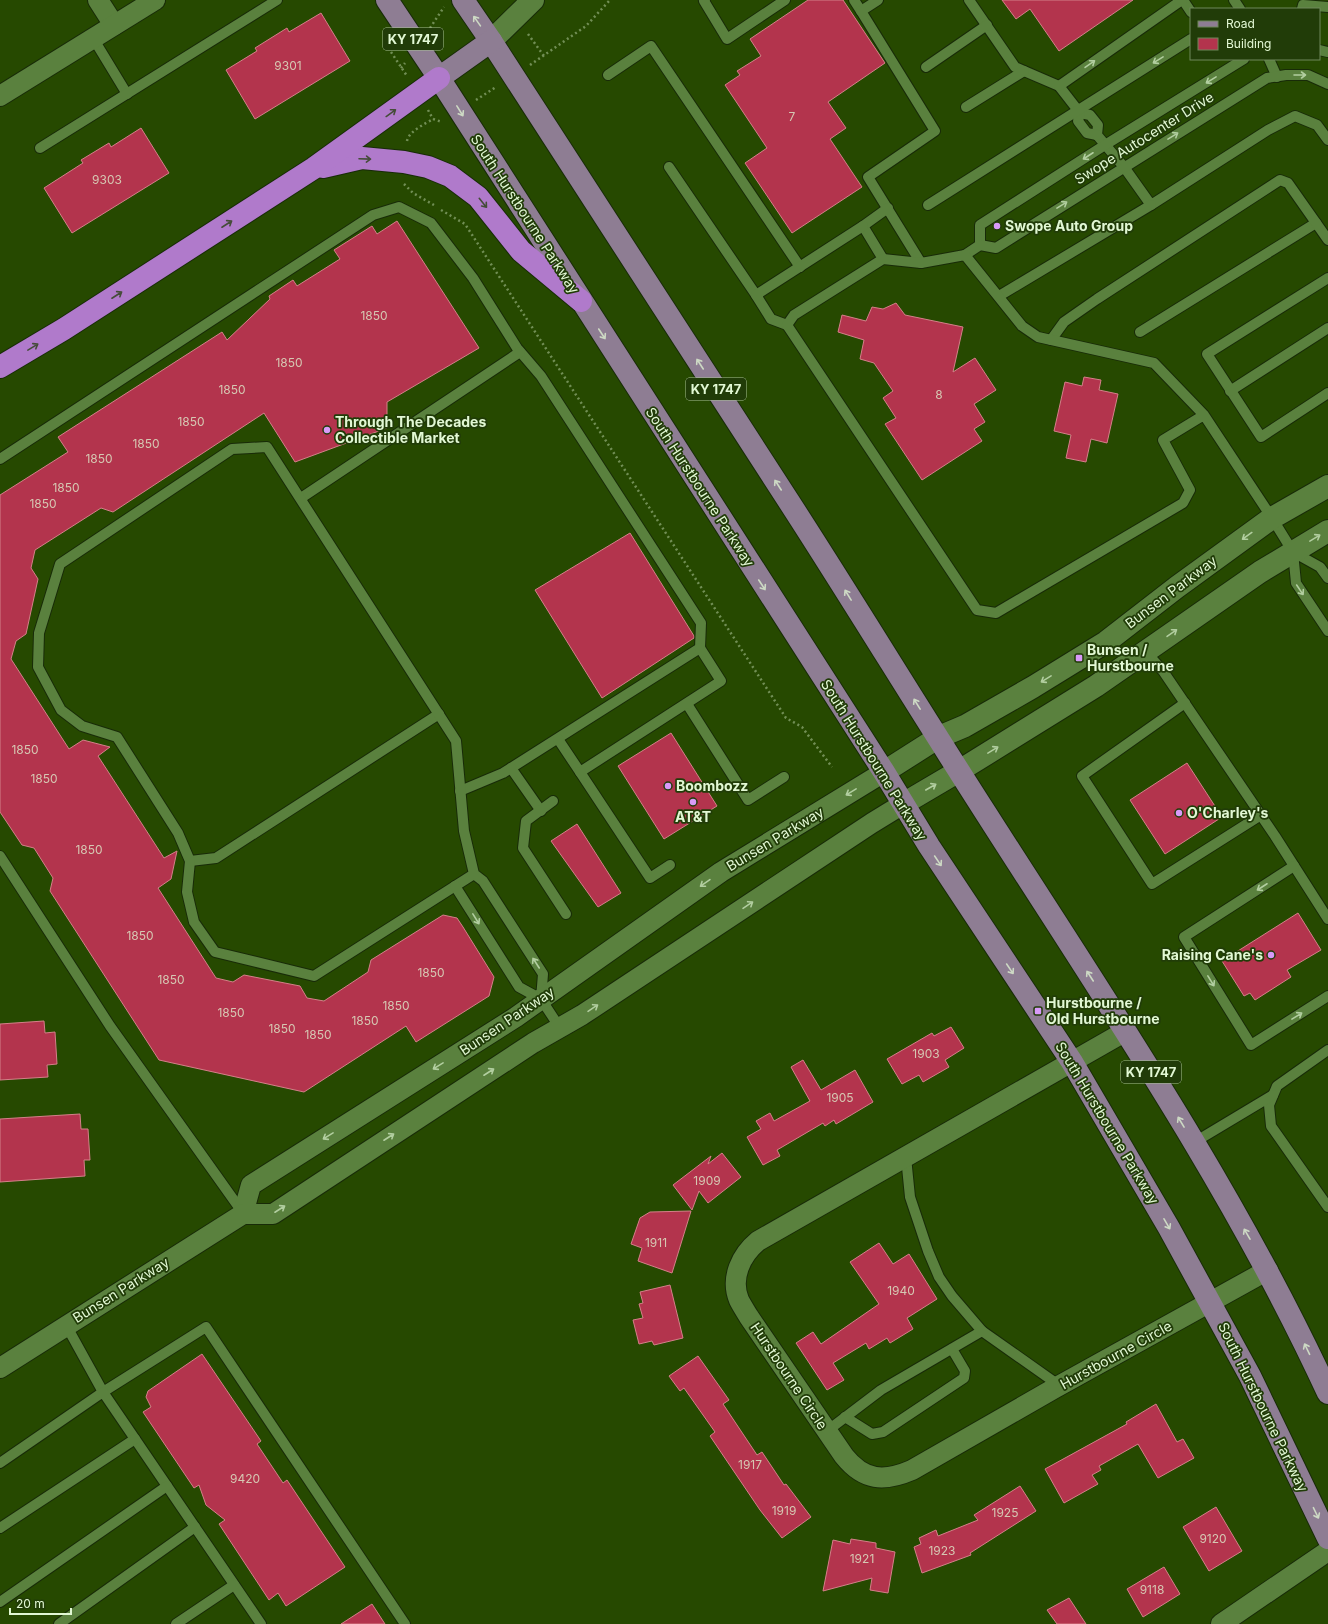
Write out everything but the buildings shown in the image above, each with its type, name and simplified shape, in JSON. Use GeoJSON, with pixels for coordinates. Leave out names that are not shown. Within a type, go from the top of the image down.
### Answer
{"type":"FeatureCollection","features":[{"type":"Feature","properties":{"kind":"highway"},"geometry":{"type":"LineString","coordinates":[[0,367],[64,329],[314,168],[439,78]]}},
{"type":"Feature","properties":{"kind":"highway"},"geometry":{"type":"LineString","coordinates":[[314,168],[362,158],[404,162],[428,167],[450,176],[478,197],[521,251],[581,301]]}},
{"type":"Feature","properties":{"kind":"main road","name":"South Hurstbourne Parkway"},"geometry":{"type":"LineString","coordinates":[[387,0],[439,78],[884,772],[929,846],[1072,1062],[1210,1302],[1253,1383],[1328,1538]]}},
{"type":"Feature","properties":{"kind":"main road","name":"KY 1747"},"geometry":{"type":"LineString","coordinates":[[463,0],[514,76],[793,507],[1126,1031],[1268,1270],[1328,1393]]}},
{"type":"Feature","properties":{"kind":"main road"},"geometry":{"type":"LineString","coordinates":[[439,78],[491,41]]}},
{"type":"Feature","properties":{"kind":"street"},"geometry":{"type":"LineString","coordinates":[[98,0],[114,25]]}},
{"type":"Feature","properties":{"kind":"street"},"geometry":{"type":"LineString","coordinates":[[0,96],[155,0]]}},
{"type":"Feature","properties":{"kind":"street"},"geometry":{"type":"LineString","coordinates":[[491,41],[533,0]]}},
{"type":"Feature","properties":{"kind":"street","name":"Bunsen Parkway"},"geometry":{"type":"LineString","coordinates":[[2,1362],[66,1325],[243,1214],[252,1185],[516,1017],[721,872],[939,737],[965,726],[1106,642],[1177,586],[1272,518],[1328,486]]}},
{"type":"Feature","properties":{"kind":"street"},"geometry":{"type":"LineString","coordinates":[[243,1214],[273,1214],[533,1043],[582,1016],[872,823],[960,771],[1096,686],[1260,572],[1328,531]]}},
{"type":"Feature","properties":{"kind":"street","name":"Hurstbourne Circle"},"geometry":{"type":"LineString","coordinates":[[1126,1031],[758,1241],[749,1249],[738,1267],[736,1282],[739,1300],[749,1317],[851,1465],[863,1474],[880,1478],[897,1476],[912,1470],[1268,1270]]}},
{"type":"Feature","properties":{"kind":"street"},"geometry":{"type":"LineString","coordinates":[[1221,1624],[1328,1551]]}},
{"type":"Feature","properties":{"kind":"lane"},"geometry":{"type":"LineString","coordinates":[[40,148],[277,0]]}},
{"type":"Feature","properties":{"kind":"lane"},"geometry":{"type":"LineString","coordinates":[[706,0],[704,1],[728,39],[785,0]]}},
{"type":"Feature","properties":{"kind":"lane"},"geometry":{"type":"LineString","coordinates":[[854,0],[935,131],[868,177],[921,263]]}},
{"type":"Feature","properties":{"kind":"lane"},"geometry":{"type":"LineString","coordinates":[[861,12],[878,0]]}},
{"type":"Feature","properties":{"kind":"lane"},"geometry":{"type":"LineString","coordinates":[[969,0],[1016,67],[1058,86],[1079,112],[1090,115],[1098,125],[1097,135],[1124,167],[1151,205]]}},
{"type":"Feature","properties":{"kind":"lane"},"geometry":{"type":"LineString","coordinates":[[1058,86],[1182,0],[1190,11]]}},
{"type":"Feature","properties":{"kind":"lane"},"geometry":{"type":"LineString","coordinates":[[1302,5],[1328,7]]}},
{"type":"Feature","properties":{"kind":"lane"},"geometry":{"type":"LineString","coordinates":[[926,67],[987,25]]}},
{"type":"Feature","properties":{"kind":"lane"},"geometry":{"type":"LineString","coordinates":[[93,38],[127,94]]}},
{"type":"Feature","properties":{"kind":"lane"},"geometry":{"type":"LineString","coordinates":[[928,205],[1079,112],[1190,40]]}},
{"type":"Feature","properties":{"kind":"lane"},"geometry":{"type":"LineString","coordinates":[[608,76],[651,46],[800,267]]}},
{"type":"Feature","properties":{"kind":"lane","name":"Swope Autocenter Drive"},"geometry":{"type":"LineString","coordinates":[[1242,60],[980,225],[980,245],[996,248],[1267,78],[1286,75],[1308,75],[1328,84]]}},
{"type":"Feature","properties":{"kind":"lane"},"geometry":{"type":"LineString","coordinates":[[1269,60],[1277,77]]}},
{"type":"Feature","properties":{"kind":"lane"},"geometry":{"type":"LineString","coordinates":[[966,107],[1024,71]]}},
{"type":"Feature","properties":{"kind":"lane"},"geometry":{"type":"LineString","coordinates":[[999,296],[1151,205],[1268,130],[1295,116],[1318,125],[1328,140]]}},
{"type":"Feature","properties":{"kind":"lane"},"geometry":{"type":"LineString","coordinates":[[669,167],[756,295],[771,320],[787,325],[977,610],[996,612],[1183,503],[1190,490],[1163,440],[1204,415]]}},
{"type":"Feature","properties":{"kind":"lane"},"geometry":{"type":"LineString","coordinates":[[1051,340],[1064,322],[1280,180],[1288,183],[1328,240]]}},
{"type":"Feature","properties":{"kind":"lane"},"geometry":{"type":"LineString","coordinates":[[0,459],[373,215],[399,207],[431,223],[473,278],[520,352],[541,376],[702,623],[700,648],[721,681],[580,772]]}},
{"type":"Feature","properties":{"kind":"lane"},"geometry":{"type":"LineString","coordinates":[[756,295],[863,226],[888,208]]}},
{"type":"Feature","properties":{"kind":"lane"},"geometry":{"type":"LineString","coordinates":[[1140,332],[1316,223]]}},
{"type":"Feature","properties":{"kind":"lane"},"geometry":{"type":"LineString","coordinates":[[863,226],[883,259]]}},
{"type":"Feature","properties":{"kind":"lane"},"geometry":{"type":"LineString","coordinates":[[787,325],[794,315],[883,259],[921,263],[966,255],[980,245]]}},
{"type":"Feature","properties":{"kind":"lane"},"geometry":{"type":"LineString","coordinates":[[966,255],[1022,326],[1038,337],[1154,363],[1204,415],[1272,518],[1293,552],[1296,583],[1328,631]]}},
{"type":"Feature","properties":{"kind":"lane"},"geometry":{"type":"LineString","coordinates":[[1328,278],[1206,354],[1261,437],[1328,393]]}},
{"type":"Feature","properties":{"kind":"lane"},"geometry":{"type":"LineString","coordinates":[[1230,391],[1328,328]]}},
{"type":"Feature","properties":{"kind":"lane"},"geometry":{"type":"LineString","coordinates":[[301,498],[520,352]]}},
{"type":"Feature","properties":{"kind":"lane"},"geometry":{"type":"LineString","coordinates":[[474,874],[314,976],[215,952],[194,922],[187,892],[190,861],[178,833],[117,737],[82,726],[61,710],[38,667],[39,633],[60,564],[232,449],[267,447],[456,741],[464,831],[474,874],[483,881],[543,974],[541,999]]}},
{"type":"Feature","properties":{"kind":"lane"},"geometry":{"type":"LineString","coordinates":[[1293,552],[1320,567],[1328,578]]}},
{"type":"Feature","properties":{"kind":"lane"},"geometry":{"type":"LineString","coordinates":[[460,791],[504,773],[700,648]]}},
{"type":"Feature","properties":{"kind":"lane"},"geometry":{"type":"LineString","coordinates":[[1146,652],[1163,671],[1261,814],[1328,919]]}},
{"type":"Feature","properties":{"kind":"lane"},"geometry":{"type":"LineString","coordinates":[[1185,703],[1082,776],[1152,884],[1261,814]]}},
{"type":"Feature","properties":{"kind":"lane"},"geometry":{"type":"LineString","coordinates":[[687,704],[748,800],[784,777]]}},
{"type":"Feature","properties":{"kind":"lane"},"geometry":{"type":"LineString","coordinates":[[190,861],[216,858],[439,714]]}},
{"type":"Feature","properties":{"kind":"lane"},"geometry":{"type":"LineString","coordinates":[[558,739],[650,878],[670,865]]}},
{"type":"Feature","properties":{"kind":"lane"},"geometry":{"type":"LineString","coordinates":[[511,768],[541,811]]}},
{"type":"Feature","properties":{"kind":"lane"},"geometry":{"type":"LineString","coordinates":[[553,801],[526,821],[523,848],[566,914]]}},
{"type":"Feature","properties":{"kind":"lane"},"geometry":{"type":"LineString","coordinates":[[0,856],[110,1026],[243,1214]]}},
{"type":"Feature","properties":{"kind":"lane"},"geometry":{"type":"LineString","coordinates":[[1294,866],[1184,937],[1251,1045],[1328,996]]}},
{"type":"Feature","properties":{"kind":"lane"},"geometry":{"type":"LineString","coordinates":[[455,886],[519,987],[541,999],[560,1028]]}},
{"type":"Feature","properties":{"kind":"lane"},"geometry":{"type":"LineString","coordinates":[[1328,1050],[1277,1086],[1269,1105],[1271,1126],[1328,1207]]}},
{"type":"Feature","properties":{"kind":"lane"},"geometry":{"type":"LineString","coordinates":[[1193,1143],[1273,1095]]}},
{"type":"Feature","properties":{"kind":"lane"},"geometry":{"type":"LineString","coordinates":[[906,1157],[910,1197],[922,1237],[936,1270],[952,1296],[982,1332],[1060,1386]]}},
{"type":"Feature","properties":{"kind":"lane"},"geometry":{"type":"LineString","coordinates":[[66,1325],[103,1392],[261,1624]]}},
{"type":"Feature","properties":{"kind":"lane"},"geometry":{"type":"LineString","coordinates":[[0,1463],[103,1392],[206,1327],[405,1624]]}},
{"type":"Feature","properties":{"kind":"lane"},"geometry":{"type":"LineString","coordinates":[[827,1431],[881,1390],[982,1332]]}},
{"type":"Feature","properties":{"kind":"lane"},"geometry":{"type":"LineString","coordinates":[[845,1417],[872,1434],[883,1432],[964,1378],[965,1371],[952,1349]]}},
{"type":"Feature","properties":{"kind":"lane"},"geometry":{"type":"LineString","coordinates":[[0,1528],[135,1439]]}},
{"type":"Feature","properties":{"kind":"lane"},"geometry":{"type":"LineString","coordinates":[[0,1602],[167,1486]]}},
{"type":"Feature","properties":{"kind":"lane"},"geometry":{"type":"LineString","coordinates":[[59,1624],[195,1527]]}},
{"type":"Feature","properties":{"kind":"lane"},"geometry":{"type":"LineString","coordinates":[[176,1624],[234,1585]]}},
{"type":"Feature","properties":{"kind":"path"},"geometry":{"type":"LineString","coordinates":[[610,0],[586,26],[544,56],[441,122],[433,119],[420,127],[408,138],[403,173],[404,184],[413,193],[465,224],[786,718],[802,727],[832,767]]}},
{"type":"Feature","properties":{"kind":"place","name":"Swope Auto Group"},"geometry":{"type":"Point","coordinates":[997,226]}},
{"type":"Feature","properties":{"kind":"place","name":"Through The Decades Collectible Market"},"geometry":{"type":"Point","coordinates":[327,430]}},
{"type":"Feature","properties":{"kind":"place","name":"Bunsen / Hurstbourne"},"geometry":{"type":"Point","coordinates":[1079,658]}},
{"type":"Feature","properties":{"kind":"place","name":"Boombozz"},"geometry":{"type":"Point","coordinates":[668,786]}},
{"type":"Feature","properties":{"kind":"place","name":"AT&T"},"geometry":{"type":"Point","coordinates":[693,802]}},
{"type":"Feature","properties":{"kind":"place","name":"O'Charley's"},"geometry":{"type":"Point","coordinates":[1179,813]}},
{"type":"Feature","properties":{"kind":"place","name":"Raising Cane's"},"geometry":{"type":"Point","coordinates":[1271,955]}},
{"type":"Feature","properties":{"kind":"place","name":"Hurstbourne / Old Hurstbourne"},"geometry":{"type":"Point","coordinates":[1038,1011]}}]}
